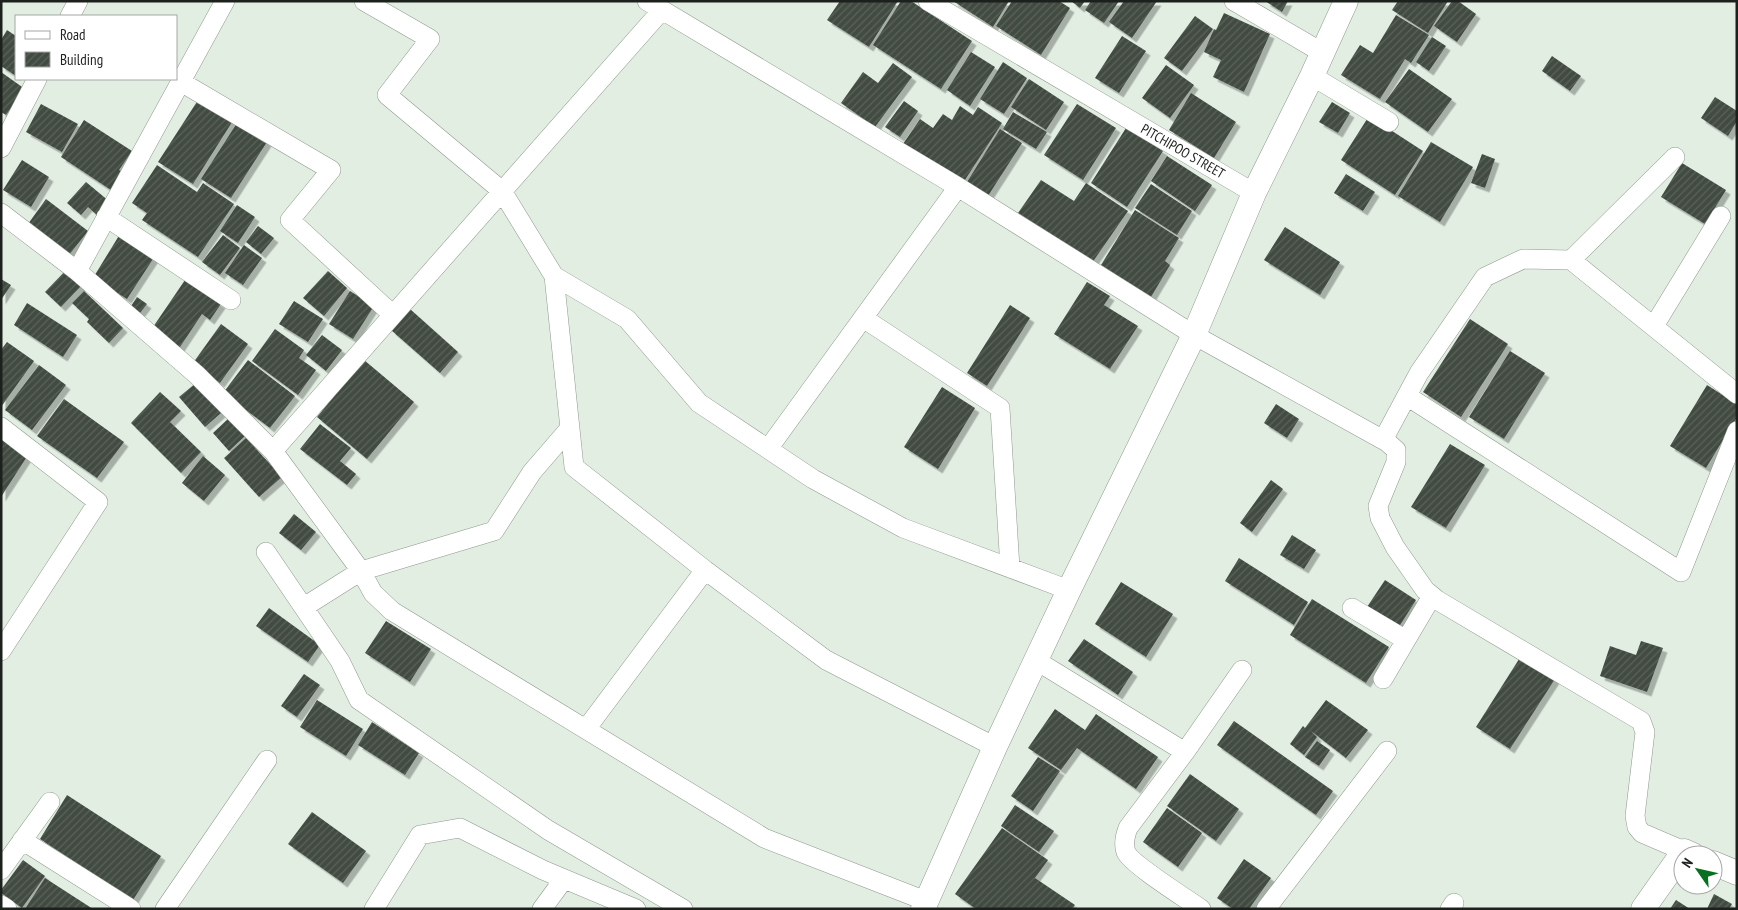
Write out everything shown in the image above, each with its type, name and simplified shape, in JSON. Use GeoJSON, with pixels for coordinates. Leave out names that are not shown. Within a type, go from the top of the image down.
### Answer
{"type":"FeatureCollection","features":[{"type":"Feature","properties":{"kind":"street"},"geometry":{"type":"LineString","coordinates":[[71,15],[78,1]]}},
{"type":"Feature","properties":{"kind":"street"},"geometry":{"type":"LineString","coordinates":[[77,271],[225,1]]}},
{"type":"Feature","properties":{"kind":"street"},"geometry":{"type":"LineString","coordinates":[[364,1],[430,39],[387,95],[502,191],[554,276],[574,467],[705,570],[826,660],[995,747]]}},
{"type":"Feature","properties":{"kind":"street","name":"PITCHIPOO STREET"},"geometry":{"type":"LineString","coordinates":[[928,1],[1254,193]]}},
{"type":"Feature","properties":{"kind":"street"},"geometry":{"type":"LineString","coordinates":[[1234,1],[1323,53]]}},
{"type":"Feature","properties":{"kind":"street"},"geometry":{"type":"LineString","coordinates":[[1,213],[77,271],[197,375],[273,451],[361,572],[373,593],[392,611],[764,838],[928,906],[995,747],[1069,590],[1194,335],[1254,193],[1312,76],[1346,1]]}},
{"type":"Feature","properties":{"kind":"street"},"geometry":{"type":"LineString","coordinates":[[273,451],[502,191],[654,6],[958,187],[1194,335],[1383,440],[1396,450],[1396,462],[1378,506],[1380,518],[1395,547],[1425,590],[1432,596],[1641,721],[1645,732],[1635,816],[1642,833],[1673,846]]}},
{"type":"Feature","properties":{"kind":"street"},"geometry":{"type":"LineString","coordinates":[[1312,76],[1389,122]]}},
{"type":"Feature","properties":{"kind":"street"},"geometry":{"type":"LineString","coordinates":[[1,148],[36,80]]}},
{"type":"Feature","properties":{"kind":"street"},"geometry":{"type":"LineString","coordinates":[[181,82],[331,170],[290,220],[393,315]]}},
{"type":"Feature","properties":{"kind":"street"},"geometry":{"type":"LineString","coordinates":[[1571,260],[1675,157]]}},
{"type":"Feature","properties":{"kind":"street"},"geometry":{"type":"LineString","coordinates":[[768,449],[958,187]]}},
{"type":"Feature","properties":{"kind":"street"},"geometry":{"type":"LineString","coordinates":[[1654,326],[1722,216]]}},
{"type":"Feature","properties":{"kind":"street"},"geometry":{"type":"LineString","coordinates":[[106,217],[231,300]]}},
{"type":"Feature","properties":{"kind":"street"},"geometry":{"type":"LineString","coordinates":[[1383,440],[1419,373],[1485,277],[1523,259],[1571,260],[1737,394]]}},
{"type":"Feature","properties":{"kind":"street"},"geometry":{"type":"LineString","coordinates":[[554,276],[627,319],[699,402],[813,478],[903,528],[1069,590]]}},
{"type":"Feature","properties":{"kind":"street"},"geometry":{"type":"LineString","coordinates":[[863,318],[1000,408],[1010,568]]}},
{"type":"Feature","properties":{"kind":"street"},"geometry":{"type":"LineString","coordinates":[[1406,396],[1681,572],[1737,431]]}},
{"type":"Feature","properties":{"kind":"street"},"geometry":{"type":"LineString","coordinates":[[1,427],[98,502],[1,651]]}},
{"type":"Feature","properties":{"kind":"street"},"geometry":{"type":"LineString","coordinates":[[304,607],[361,572],[494,531],[532,472],[570,428]]}},
{"type":"Feature","properties":{"kind":"street"},"geometry":{"type":"LineString","coordinates":[[266,552],[340,661],[359,700],[548,830],[683,909]]}},
{"type":"Feature","properties":{"kind":"street"},"geometry":{"type":"LineString","coordinates":[[586,728],[705,570]]}},
{"type":"Feature","properties":{"kind":"street"},"geometry":{"type":"LineString","coordinates":[[1383,679],[1432,596]]}},
{"type":"Feature","properties":{"kind":"street"},"geometry":{"type":"LineString","coordinates":[[1352,608],[1406,640]]}},
{"type":"Feature","properties":{"kind":"street"},"geometry":{"type":"LineString","coordinates":[[1037,661],[1185,752]]}},
{"type":"Feature","properties":{"kind":"street"},"geometry":{"type":"LineString","coordinates":[[1201,909],[1126,853],[1124,839],[1128,828],[1185,752],[1242,670]]}},
{"type":"Feature","properties":{"kind":"street"},"geometry":{"type":"LineString","coordinates":[[1266,909],[1387,751]]}},
{"type":"Feature","properties":{"kind":"street"},"geometry":{"type":"LineString","coordinates":[[165,909],[268,760]]}},
{"type":"Feature","properties":{"kind":"street"},"geometry":{"type":"LineString","coordinates":[[1,870],[50,802]]}},
{"type":"Feature","properties":{"kind":"street"},"geometry":{"type":"LineString","coordinates":[[374,909],[420,835],[460,828],[543,870],[636,909]]}},
{"type":"Feature","properties":{"kind":"street"},"geometry":{"type":"LineString","coordinates":[[22,840],[131,909]]}},
{"type":"Feature","properties":{"kind":"street"},"geometry":{"type":"LineString","coordinates":[[1723,867],[1737,873]]}},
{"type":"Feature","properties":{"kind":"street"},"geometry":{"type":"LineString","coordinates":[[1643,909],[1673,872]]}},
{"type":"Feature","properties":{"kind":"street"},"geometry":{"type":"LineString","coordinates":[[542,909],[564,879]]}},
{"type":"Feature","properties":{"kind":"street"},"geometry":{"type":"LineString","coordinates":[[1,905],[7,909]]}},
{"type":"Feature","properties":{"kind":"building"},"geometry":{"type":"Polygon","coordinates":[[[840,1],[898,1],[869,47],[827,20],[840,1]]]}},
{"type":"Feature","properties":{"kind":"building"},"geometry":{"type":"Polygon","coordinates":[[[901,1],[911,1],[972,41],[941,89],[873,45],[901,1]]]}},
{"type":"Feature","properties":{"kind":"building"},"geometry":{"type":"Polygon","coordinates":[[[953,1],[1009,1],[993,27],[953,1]]]}},
{"type":"Feature","properties":{"kind":"building"},"geometry":{"type":"Polygon","coordinates":[[[1012,1],[1059,1],[1070,8],[1041,55],[996,26],[1012,1]]]}},
{"type":"Feature","properties":{"kind":"building"},"geometry":{"type":"Polygon","coordinates":[[[1071,1],[1085,1],[1080,8],[1071,1]]]}},
{"type":"Feature","properties":{"kind":"building"},"geometry":{"type":"Polygon","coordinates":[[[1091,1],[1119,1],[1104,23],[1085,10],[1091,1]]]}},
{"type":"Feature","properties":{"kind":"building"},"geometry":{"type":"Polygon","coordinates":[[[1124,1],[1157,1],[1132,38],[1109,22],[1124,1]]]}},
{"type":"Feature","properties":{"kind":"building"},"geometry":{"type":"Polygon","coordinates":[[[1265,1],[1288,1],[1282,12],[1265,1]]]}},
{"type":"Feature","properties":{"kind":"building"},"geometry":{"type":"Polygon","coordinates":[[[1398,1],[1448,1],[1428,33],[1392,10],[1398,1]]]}},
{"type":"Feature","properties":{"kind":"building"},"geometry":{"type":"Polygon","coordinates":[[[1452,1],[1458,1],[1476,14],[1457,42],[1434,26],[1452,1]]]}},
{"type":"Feature","properties":{"kind":"building"},"geometry":{"type":"Polygon","coordinates":[[[1224,13],[1270,34],[1244,92],[1213,77],[1221,60],[1204,52],[1214,29],[1216,30],[1224,13]]]}},
{"type":"Feature","properties":{"kind":"building"},"geometry":{"type":"Polygon","coordinates":[[[1396,15],[1429,35],[1411,63],[1405,59],[1380,99],[1341,75],[1360,45],[1373,53],[1396,15]]]}},
{"type":"Feature","properties":{"kind":"building"},"geometry":{"type":"Polygon","coordinates":[[[1195,16],[1213,29],[1182,71],[1164,58],[1195,16]]]}},
{"type":"Feature","properties":{"kind":"building"},"geometry":{"type":"Polygon","coordinates":[[[7,30],[15,35],[15,75],[1,66],[1,40],[7,30]]]}},
{"type":"Feature","properties":{"kind":"building"},"geometry":{"type":"Polygon","coordinates":[[[1122,36],[1146,51],[1119,93],[1095,78],[1122,36]]]}},
{"type":"Feature","properties":{"kind":"building"},"geometry":{"type":"Polygon","coordinates":[[[1432,37],[1446,46],[1429,71],[1416,62],[1432,37]]]}},
{"type":"Feature","properties":{"kind":"building"},"geometry":{"type":"Polygon","coordinates":[[[971,52],[995,67],[970,106],[947,90],[971,52]]]}},
{"type":"Feature","properties":{"kind":"building"},"geometry":{"type":"Polygon","coordinates":[[[1552,56],[1581,76],[1570,91],[1542,71],[1552,56]]]}},
{"type":"Feature","properties":{"kind":"building"},"geometry":{"type":"Polygon","coordinates":[[[1003,62],[1027,78],[1004,114],[980,99],[1003,62]]]}},
{"type":"Feature","properties":{"kind":"building"},"geometry":{"type":"Polygon","coordinates":[[[893,63],[912,77],[875,127],[841,103],[863,72],[878,83],[893,63]]]}},
{"type":"Feature","properties":{"kind":"building"},"geometry":{"type":"Polygon","coordinates":[[[1166,65],[1194,85],[1170,118],[1142,98],[1166,65]]]}},
{"type":"Feature","properties":{"kind":"building"},"geometry":{"type":"Polygon","coordinates":[[[1409,69],[1452,99],[1428,132],[1385,102],[1409,69]]]}},
{"type":"Feature","properties":{"kind":"building"},"geometry":{"type":"Polygon","coordinates":[[[1,72],[25,89],[6,115],[1,112],[1,72]]]}},
{"type":"Feature","properties":{"kind":"building"},"geometry":{"type":"Polygon","coordinates":[[[1029,79],[1064,102],[1046,130],[1011,107],[1029,79]]]}},
{"type":"Feature","properties":{"kind":"building"},"geometry":{"type":"Polygon","coordinates":[[[1191,93],[1236,122],[1214,158],[1169,130],[1191,93]]]}},
{"type":"Feature","properties":{"kind":"building"},"geometry":{"type":"Polygon","coordinates":[[[200,97],[234,119],[193,184],[158,162],[200,97]]]}},
{"type":"Feature","properties":{"kind":"building"},"geometry":{"type":"Polygon","coordinates":[[[1715,97],[1737,111],[1737,121],[1728,136],[1701,118],[1715,97]]]}},
{"type":"Feature","properties":{"kind":"building"},"geometry":{"type":"Polygon","coordinates":[[[904,101],[918,111],[900,137],[885,127],[904,101]]]}},
{"type":"Feature","properties":{"kind":"building"},"geometry":{"type":"Polygon","coordinates":[[[1332,102],[1350,113],[1338,133],[1319,122],[1332,102]]]}},
{"type":"Feature","properties":{"kind":"building"},"geometry":{"type":"Polygon","coordinates":[[[41,104],[78,124],[62,152],[26,132],[41,104]]]}},
{"type":"Feature","properties":{"kind":"building"},"geometry":{"type":"Polygon","coordinates":[[[1077,104],[1116,128],[1083,180],[1044,155],[1077,104]]]}},
{"type":"Feature","properties":{"kind":"building"},"geometry":{"type":"Polygon","coordinates":[[[960,106],[973,115],[978,107],[1002,123],[963,183],[903,144],[920,119],[933,128],[943,114],[952,120],[960,106]]]}},
{"type":"Feature","properties":{"kind":"building"},"geometry":{"type":"Polygon","coordinates":[[[1013,112],[1047,132],[1036,149],[1003,129],[1013,112]]]}},
{"type":"Feature","properties":{"kind":"building"},"geometry":{"type":"Polygon","coordinates":[[[1369,116],[1423,151],[1395,195],[1341,160],[1369,116]]]}},
{"type":"Feature","properties":{"kind":"building"},"geometry":{"type":"Polygon","coordinates":[[[84,120],[132,151],[119,170],[123,172],[111,190],[61,157],[84,120]]]}},
{"type":"Feature","properties":{"kind":"building"},"geometry":{"type":"Polygon","coordinates":[[[237,123],[267,142],[231,198],[201,179],[237,123]]]}},
{"type":"Feature","properties":{"kind":"building"},"geometry":{"type":"Polygon","coordinates":[[[1126,128],[1163,151],[1127,207],[1091,183],[1126,128]]]}},
{"type":"Feature","properties":{"kind":"building"},"geometry":{"type":"Polygon","coordinates":[[[1000,129],[1022,143],[988,196],[967,182],[1000,129]]]}},
{"type":"Feature","properties":{"kind":"building"},"geometry":{"type":"Polygon","coordinates":[[[1431,142],[1473,167],[1440,222],[1398,196],[1431,142]]]}},
{"type":"Feature","properties":{"kind":"building"},"geometry":{"type":"Polygon","coordinates":[[[1482,154],[1495,159],[1485,188],[1471,183],[1482,154]]]}},
{"type":"Feature","properties":{"kind":"building"},"geometry":{"type":"Polygon","coordinates":[[[1167,156],[1212,185],[1195,211],[1151,181],[1167,156]]]}},
{"type":"Feature","properties":{"kind":"building"},"geometry":{"type":"Polygon","coordinates":[[[22,160],[49,177],[31,207],[3,190],[22,160]]]}},
{"type":"Feature","properties":{"kind":"building"},"geometry":{"type":"Polygon","coordinates":[[[1682,163],[1726,190],[1705,224],[1661,197],[1682,163]]]}},
{"type":"Feature","properties":{"kind":"building"},"geometry":{"type":"Polygon","coordinates":[[[157,165],[197,192],[203,183],[234,204],[198,257],[142,220],[147,213],[132,203],[157,165]]]}},
{"type":"Feature","properties":{"kind":"building"},"geometry":{"type":"Polygon","coordinates":[[[1346,174],[1375,192],[1363,211],[1334,193],[1346,174]]]}},
{"type":"Feature","properties":{"kind":"building"},"geometry":{"type":"Polygon","coordinates":[[[1041,180],[1074,201],[1086,183],[1128,211],[1092,263],[1018,213],[1041,180]]]}},
{"type":"Feature","properties":{"kind":"building"},"geometry":{"type":"Polygon","coordinates":[[[86,182],[110,202],[98,216],[88,207],[81,215],[67,203],[86,182]]]}},
{"type":"Feature","properties":{"kind":"building"},"geometry":{"type":"Polygon","coordinates":[[[1151,184],[1192,211],[1177,235],[1135,208],[1151,184]]]}},
{"type":"Feature","properties":{"kind":"building"},"geometry":{"type":"Polygon","coordinates":[[[46,199],[88,231],[69,255],[28,224],[46,199]]]}},
{"type":"Feature","properties":{"kind":"building"},"geometry":{"type":"Polygon","coordinates":[[[237,205],[255,217],[238,243],[220,231],[237,205]]]}},
{"type":"Feature","properties":{"kind":"building"},"geometry":{"type":"Polygon","coordinates":[[[1135,210],[1179,238],[1165,261],[1170,265],[1151,297],[1101,265],[1135,210]]]}},
{"type":"Feature","properties":{"kind":"building"},"geometry":{"type":"Polygon","coordinates":[[[258,226],[274,238],[261,254],[246,242],[258,226]]]}},
{"type":"Feature","properties":{"kind":"building"},"geometry":{"type":"Polygon","coordinates":[[[1285,227],[1340,262],[1320,295],[1264,260],[1285,227]]]}},
{"type":"Feature","properties":{"kind":"building"},"geometry":{"type":"Polygon","coordinates":[[[120,234],[155,256],[127,299],[93,278],[120,234]]]}},
{"type":"Feature","properties":{"kind":"building"},"geometry":{"type":"Polygon","coordinates":[[[223,235],[240,248],[220,275],[202,262],[223,235]]]}},
{"type":"Feature","properties":{"kind":"building"},"geometry":{"type":"Polygon","coordinates":[[[244,245],[262,258],[243,285],[225,273],[244,245]]]}},
{"type":"Feature","properties":{"kind":"building"},"geometry":{"type":"Polygon","coordinates":[[[68,268],[84,283],[61,307],[45,292],[68,268]]]}},
{"type":"Feature","properties":{"kind":"building"},"geometry":{"type":"Polygon","coordinates":[[[328,271],[347,288],[324,316],[303,298],[328,271]]]}},
{"type":"Feature","properties":{"kind":"building"},"geometry":{"type":"Polygon","coordinates":[[[1,279],[11,285],[1,300],[1,279]]]}},
{"type":"Feature","properties":{"kind":"building"},"geometry":{"type":"Polygon","coordinates":[[[185,280],[221,304],[210,320],[202,314],[178,350],[151,330],[185,280]]]}},
{"type":"Feature","properties":{"kind":"building"},"geometry":{"type":"Polygon","coordinates":[[[1087,282],[1110,296],[1104,305],[1138,326],[1110,369],[1054,334],[1087,282]]]}},
{"type":"Feature","properties":{"kind":"building"},"geometry":{"type":"Polygon","coordinates":[[[84,291],[123,328],[109,343],[87,322],[89,319],[72,303],[84,291]]]}},
{"type":"Feature","properties":{"kind":"building"},"geometry":{"type":"Polygon","coordinates":[[[350,291],[374,306],[353,339],[329,324],[350,291]]]}},
{"type":"Feature","properties":{"kind":"building"},"geometry":{"type":"Polygon","coordinates":[[[137,297],[147,304],[140,313],[131,306],[137,297]]]}},
{"type":"Feature","properties":{"kind":"building"},"geometry":{"type":"Polygon","coordinates":[[[294,301],[323,319],[308,342],[279,324],[294,301]]]}},
{"type":"Feature","properties":{"kind":"building"},"geometry":{"type":"Polygon","coordinates":[[[27,303],[77,335],[63,357],[14,325],[27,303]]]}},
{"type":"Feature","properties":{"kind":"building"},"geometry":{"type":"Polygon","coordinates":[[[1010,305],[1030,318],[987,386],[967,373],[1010,305]]]}},
{"type":"Feature","properties":{"kind":"building"},"geometry":{"type":"Polygon","coordinates":[[[410,309],[458,352],[440,373],[391,330],[410,309]]]}},
{"type":"Feature","properties":{"kind":"building"},"geometry":{"type":"Polygon","coordinates":[[[1470,319],[1508,344],[1461,417],[1423,392],[1470,319]]]}},
{"type":"Feature","properties":{"kind":"building"},"geometry":{"type":"Polygon","coordinates":[[[221,324],[248,344],[220,383],[193,363],[221,324]]]}},
{"type":"Feature","properties":{"kind":"building"},"geometry":{"type":"Polygon","coordinates":[[[275,329],[304,350],[299,358],[316,370],[298,395],[252,361],[275,329]]]}},
{"type":"Feature","properties":{"kind":"building"},"geometry":{"type":"Polygon","coordinates":[[[322,335],[342,350],[326,371],[306,355],[322,335]]]}},
{"type":"Feature","properties":{"kind":"building"},"geometry":{"type":"Polygon","coordinates":[[[7,342],[34,361],[1,407],[1,350],[7,342]]]}},
{"type":"Feature","properties":{"kind":"building"},"geometry":{"type":"Polygon","coordinates":[[[1510,351],[1545,373],[1504,439],[1469,417],[1510,351]]]}},
{"type":"Feature","properties":{"kind":"building"},"geometry":{"type":"Polygon","coordinates":[[[248,360],[295,396],[270,428],[223,393],[248,360]]]}},
{"type":"Feature","properties":{"kind":"building"},"geometry":{"type":"Polygon","coordinates":[[[364,360],[414,402],[367,459],[317,417],[364,360]]]}},
{"type":"Feature","properties":{"kind":"building"},"geometry":{"type":"Polygon","coordinates":[[[39,365],[66,385],[32,430],[5,410],[39,365]]]}},
{"type":"Feature","properties":{"kind":"building"},"geometry":{"type":"Polygon","coordinates":[[[196,383],[221,413],[205,427],[179,397],[196,383]]]}},
{"type":"Feature","properties":{"kind":"building"},"geometry":{"type":"Polygon","coordinates":[[[1707,385],[1737,404],[1737,417],[1706,468],[1670,446],[1707,385]]]}},
{"type":"Feature","properties":{"kind":"building"},"geometry":{"type":"Polygon","coordinates":[[[942,387],[975,408],[938,469],[904,447],[942,387]]]}},
{"type":"Feature","properties":{"kind":"building"},"geometry":{"type":"Polygon","coordinates":[[[160,392],[181,411],[170,422],[201,452],[181,473],[131,423],[160,392]]]}},
{"type":"Feature","properties":{"kind":"building"},"geometry":{"type":"Polygon","coordinates":[[[64,399],[124,442],[97,478],[37,436],[64,399]]]}},
{"type":"Feature","properties":{"kind":"building"},"geometry":{"type":"Polygon","coordinates":[[[1276,404],[1299,419],[1287,438],[1264,423],[1276,404]]]}},
{"type":"Feature","properties":{"kind":"building"},"geometry":{"type":"Polygon","coordinates":[[[230,417],[246,435],[229,451],[213,433],[230,417]]]}},
{"type":"Feature","properties":{"kind":"building"},"geometry":{"type":"Polygon","coordinates":[[[320,424],[351,448],[340,461],[356,474],[347,485],[300,449],[320,424]]]}},
{"type":"Feature","properties":{"kind":"building"},"geometry":{"type":"Polygon","coordinates":[[[1,438],[28,455],[1,497],[1,438]]]}},
{"type":"Feature","properties":{"kind":"building"},"geometry":{"type":"Polygon","coordinates":[[[246,438],[282,477],[259,497],[224,458],[246,438]]]}},
{"type":"Feature","properties":{"kind":"building"},"geometry":{"type":"Polygon","coordinates":[[[1450,444],[1485,465],[1446,528],[1411,507],[1450,444]]]}},
{"type":"Feature","properties":{"kind":"building"},"geometry":{"type":"Polygon","coordinates":[[[203,456],[225,475],[204,501],[182,483],[203,456]]]}},
{"type":"Feature","properties":{"kind":"building"},"geometry":{"type":"Polygon","coordinates":[[[1271,480],[1283,489],[1252,532],[1240,523],[1271,480]]]}},
{"type":"Feature","properties":{"kind":"building"},"geometry":{"type":"Polygon","coordinates":[[[294,514],[316,532],[301,550],[279,533],[294,514]]]}},
{"type":"Feature","properties":{"kind":"building"},"geometry":{"type":"Polygon","coordinates":[[[1292,535],[1316,550],[1304,569],[1280,555],[1292,535]]]}},
{"type":"Feature","properties":{"kind":"building"},"geometry":{"type":"Polygon","coordinates":[[[1239,558],[1308,602],[1294,625],[1225,581],[1239,558]]]}},
{"type":"Feature","properties":{"kind":"building"},"geometry":{"type":"Polygon","coordinates":[[[1385,580],[1416,600],[1397,630],[1365,610],[1385,580]]]}},
{"type":"Feature","properties":{"kind":"building"},"geometry":{"type":"Polygon","coordinates":[[[1121,582],[1173,614],[1146,657],[1095,624],[1121,582]]]}},
{"type":"Feature","properties":{"kind":"building"},"geometry":{"type":"Polygon","coordinates":[[[1312,599],[1389,647],[1366,683],[1290,635],[1312,599]]]}},
{"type":"Feature","properties":{"kind":"building"},"geometry":{"type":"Polygon","coordinates":[[[269,608],[320,645],[308,662],[256,626],[269,608]]]}},
{"type":"Feature","properties":{"kind":"building"},"geometry":{"type":"Polygon","coordinates":[[[386,621],[431,649],[410,682],[365,653],[386,621]]]}},
{"type":"Feature","properties":{"kind":"building"},"geometry":{"type":"Polygon","coordinates":[[[1084,639],[1133,672],[1118,695],[1068,661],[1084,639]]]}},
{"type":"Feature","properties":{"kind":"building"},"geometry":{"type":"Polygon","coordinates":[[[1641,641],[1663,648],[1647,692],[1600,676],[1610,646],[1636,655],[1641,641]]]}},
{"type":"Feature","properties":{"kind":"building"},"geometry":{"type":"Polygon","coordinates":[[[1521,656],[1555,679],[1510,749],[1476,727],[1521,656]]]}},
{"type":"Feature","properties":{"kind":"building"},"geometry":{"type":"Polygon","coordinates":[[[304,674],[320,685],[297,717],[281,706],[304,674]]]}},
{"type":"Feature","properties":{"kind":"building"},"geometry":{"type":"Polygon","coordinates":[[[317,700],[363,729],[346,756],[300,727],[317,700]]]}},
{"type":"Feature","properties":{"kind":"building"},"geometry":{"type":"Polygon","coordinates":[[[1326,700],[1368,730],[1346,758],[1311,731],[1317,737],[1304,755],[1290,744],[1326,700]]]}},
{"type":"Feature","properties":{"kind":"building"},"geometry":{"type":"Polygon","coordinates":[[[1055,709],[1085,730],[1096,714],[1158,757],[1136,789],[1077,748],[1061,770],[1028,748],[1055,709]]]}},
{"type":"Feature","properties":{"kind":"building"},"geometry":{"type":"Polygon","coordinates":[[[1234,721],[1333,791],[1316,815],[1217,745],[1234,721]]]}},
{"type":"Feature","properties":{"kind":"building"},"geometry":{"type":"Polygon","coordinates":[[[372,722],[419,753],[405,775],[358,745],[372,722]]]}},
{"type":"Feature","properties":{"kind":"building"},"geometry":{"type":"Polygon","coordinates":[[[1317,741],[1330,750],[1319,766],[1305,757],[1317,741]]]}},
{"type":"Feature","properties":{"kind":"building"},"geometry":{"type":"Polygon","coordinates":[[[1038,757],[1060,771],[1033,811],[1011,796],[1038,757]]]}},
{"type":"Feature","properties":{"kind":"building"},"geometry":{"type":"Polygon","coordinates":[[[1190,774],[1239,809],[1216,841],[1167,806],[1190,774]]]}},
{"type":"Feature","properties":{"kind":"building"},"geometry":{"type":"Polygon","coordinates":[[[67,795],[161,856],[133,900],[40,839],[67,795]]]}},
{"type":"Feature","properties":{"kind":"building"},"geometry":{"type":"Polygon","coordinates":[[[1015,805],[1054,831],[1039,852],[1001,826],[1015,805]]]}},
{"type":"Feature","properties":{"kind":"building"},"geometry":{"type":"Polygon","coordinates":[[[1167,808],[1202,833],[1178,867],[1143,842],[1167,808]]]}},
{"type":"Feature","properties":{"kind":"building"},"geometry":{"type":"Polygon","coordinates":[[[312,812],[366,851],[343,883],[288,844],[312,812]]]}},
{"type":"Feature","properties":{"kind":"building"},"geometry":{"type":"Polygon","coordinates":[[[1002,828],[1048,860],[1035,878],[1075,905],[1072,909],[976,909],[955,894],[1002,828]]]}},
{"type":"Feature","properties":{"kind":"building"},"geometry":{"type":"Polygon","coordinates":[[[1244,859],[1271,878],[1249,909],[1233,909],[1217,898],[1244,859]]]}},
{"type":"Feature","properties":{"kind":"building"},"geometry":{"type":"Polygon","coordinates":[[[23,860],[45,876],[22,908],[1,893],[1,890],[23,860]]]}},
{"type":"Feature","properties":{"kind":"building"},"geometry":{"type":"Polygon","coordinates":[[[45,878],[93,909],[25,909],[45,878]]]}},
{"type":"Feature","properties":{"kind":"building"},"geometry":{"type":"Polygon","coordinates":[[[1714,895],[1732,904],[1729,909],[1707,909],[1714,895]]]}},
{"type":"Feature","properties":{"kind":"building"},"geometry":{"type":"Polygon","coordinates":[[[1676,900],[1690,909],[1670,909],[1676,900]]]}}]}
